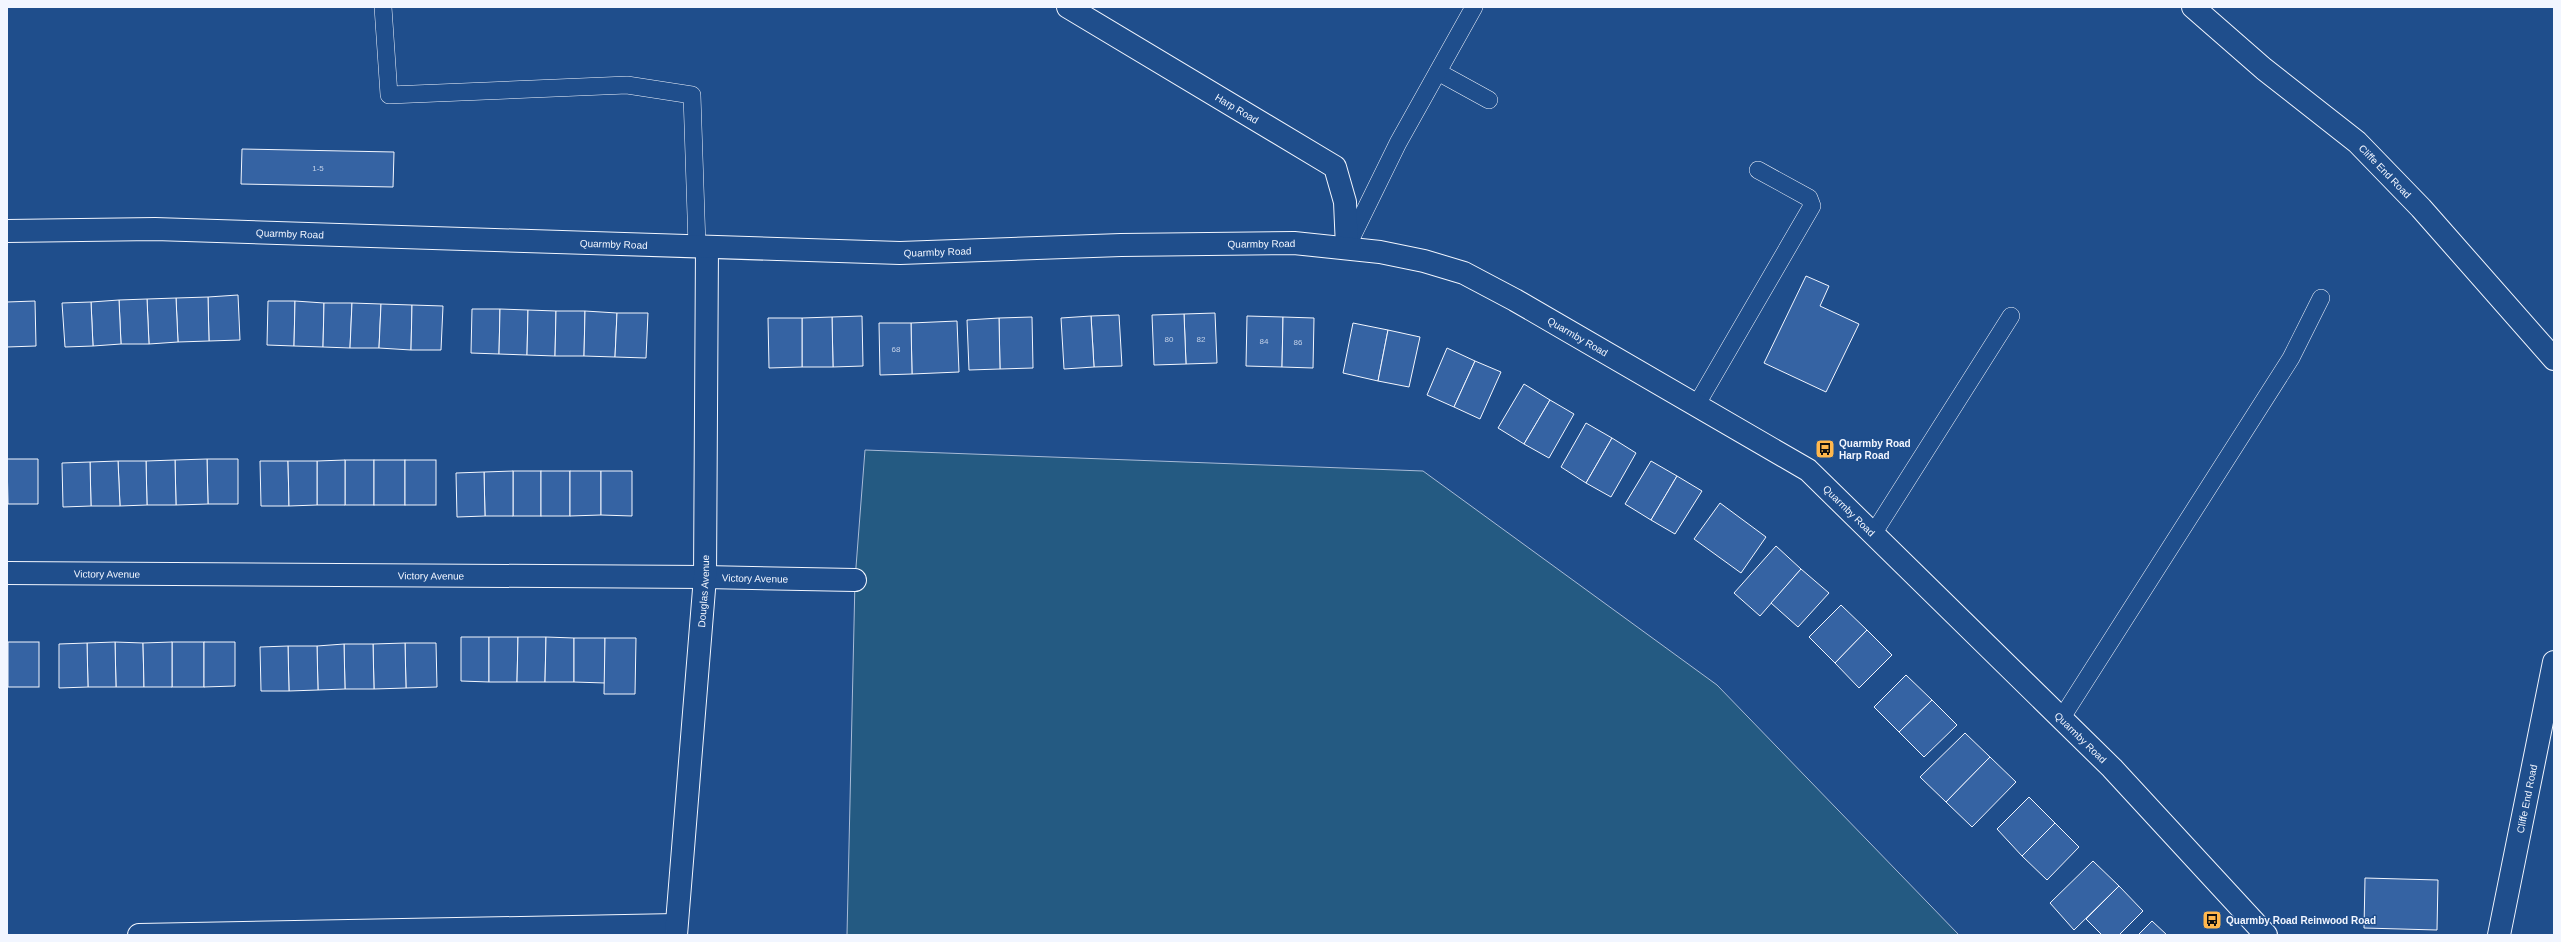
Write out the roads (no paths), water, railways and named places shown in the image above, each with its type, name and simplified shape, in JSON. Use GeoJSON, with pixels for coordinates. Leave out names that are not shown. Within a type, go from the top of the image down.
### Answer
{"type":"FeatureCollection","features":[{"type":"Feature","properties":{"kind":"street","name":"Harp Road"},"geometry":{"type":"LineString","coordinates":[[1068,7],[1335,167],[1345,202],[1347,247]]}},
{"type":"Feature","properties":{"kind":"street","name":"Cliffe End Road"},"geometry":{"type":"LineString","coordinates":[[2193,7],[2264,69],[2357,142],[2421,208],[2554,358]]}},
{"type":"Feature","properties":{"kind":"street","name":"Quarmby Road"},"geometry":{"type":"LineString","coordinates":[[7,231],[155,229],[900,253],[1241,243],[1294,243],[1347,247],[1424,261],[1464,273],[1697,404],[1808,470],[2112,768],[2266,935]]}},
{"type":"Feature","properties":{"kind":"street","name":"Douglas Avenue"},"geometry":{"type":"LineString","coordinates":[[676,930],[705,577],[702,246]]}},
{"type":"Feature","properties":{"kind":"street","name":"Victory Avenue"},"geometry":{"type":"LineString","coordinates":[[7,573],[705,577],[855,580]]}},
{"type":"Feature","properties":{"kind":"street","name":"Cliffe End Road"},"geometry":{"type":"LineString","coordinates":[[2500,935],[2554,662]]}},
{"type":"Feature","properties":{"kind":"street"},"geometry":{"type":"LineString","coordinates":[[139,935],[676,930]]}},
{"type":"Feature","properties":{"kind":"lane"},"geometry":{"type":"LineString","coordinates":[[383,7],[389,95],[627,85],[692,95],[702,246]]}},
{"type":"Feature","properties":{"kind":"lane"},"geometry":{"type":"LineString","coordinates":[[1347,247],[1384,171],[1474,7]]}},
{"type":"Feature","properties":{"kind":"lane"},"geometry":{"type":"LineString","coordinates":[[1438,72],[1489,100]]}},
{"type":"Feature","properties":{"kind":"lane"},"geometry":{"type":"LineString","coordinates":[[1697,404],[1812,206],[1808,198],[1758,170]]}},
{"type":"Feature","properties":{"kind":"lane"},"geometry":{"type":"LineString","coordinates":[[2061,719],[2291,358],[2321,298]]}},
{"type":"Feature","properties":{"kind":"lane"},"geometry":{"type":"LineString","coordinates":[[1874,534],[2010,316]]}},
{"type":"Feature","properties":{"kind":"place","name":"Quarmby Road Harp Road"},"geometry":{"type":"Point","coordinates":[1825,449]}},
{"type":"Feature","properties":{"kind":"place","name":"Quarmby Road Reinwood Road"},"geometry":{"type":"Point","coordinates":[2212,920]}}]}
